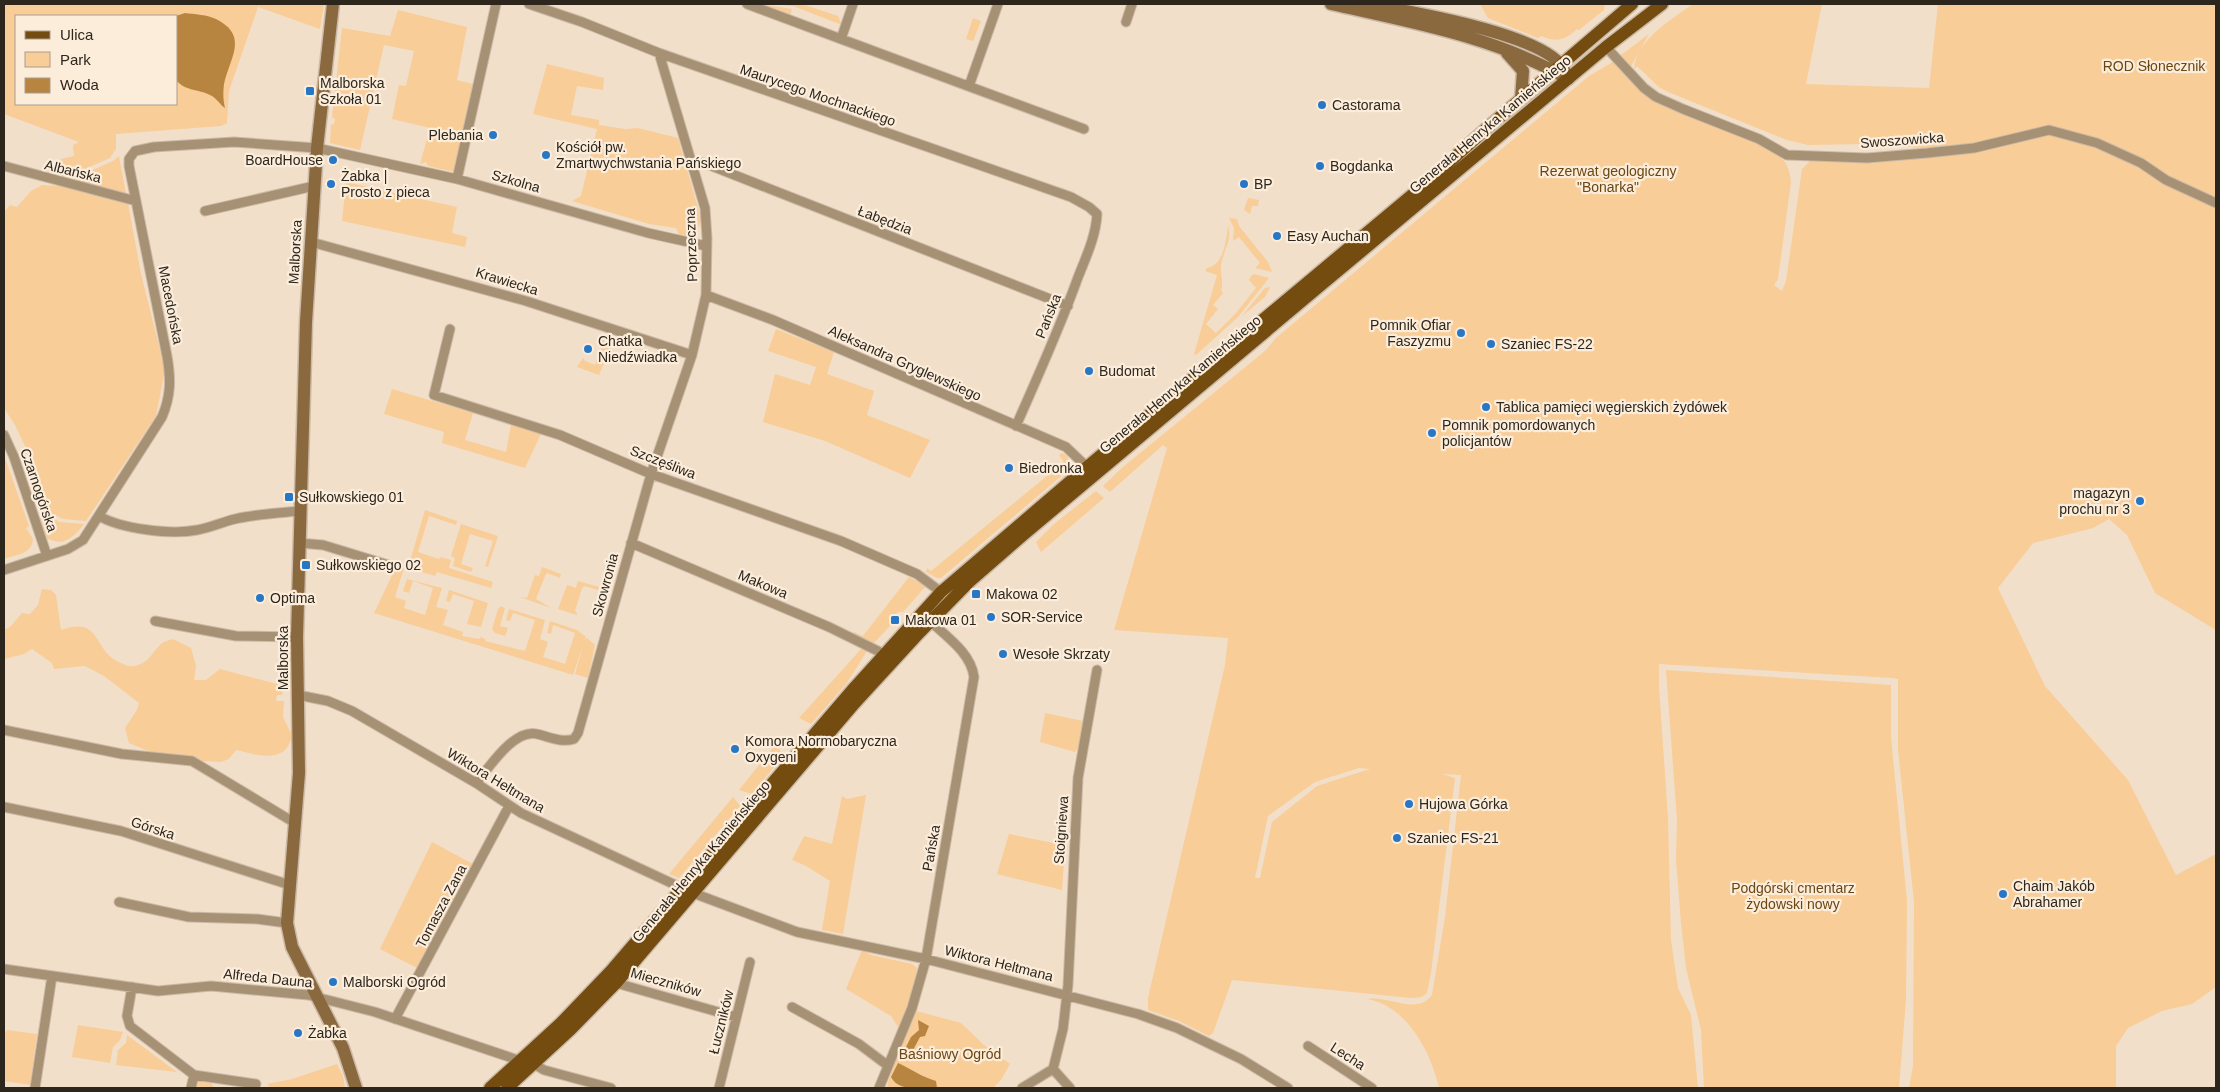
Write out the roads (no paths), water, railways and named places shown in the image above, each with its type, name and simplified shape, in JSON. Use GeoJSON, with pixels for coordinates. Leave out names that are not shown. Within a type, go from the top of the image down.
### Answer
{"type":"FeatureCollection","features":[{"type":"Feature","properties":{"kind":"main road","name":"Generała Henryka Kamieńskiego"},"geometry":{"type":"LineString","coordinates":[[507,1088],[571,1029],[616,982],[688,891],[884,654],[941,592],[1087,467],[1424,185],[1521,98],[1632,4]]}},
{"type":"Feature","properties":{"kind":"main road","name":"Generała Henryka Kamieńskiego"},"geometry":{"type":"LineString","coordinates":[[490,1088],[592,992],[688,891],[853,705],[930,621],[969,582],[1606,47],[1662,4]]}},
{"type":"Feature","properties":{"kind":"street","name":"Malborska"},"geometry":{"type":"LineString","coordinates":[[333,4],[317,148],[306,322],[297,637],[299,773],[287,923],[292,947],[343,1048],[356,1088]]}},
{"type":"Feature","properties":{"kind":"street"},"geometry":{"type":"LineString","coordinates":[[457,179],[496,4]]}},
{"type":"Feature","properties":{"kind":"street","name":"Maurycego Mochnackiego"},"geometry":{"type":"LineString","coordinates":[[528,4],[582,22],[659,53],[1071,197],[1097,214]]}},
{"type":"Feature","properties":{"kind":"street"},"geometry":{"type":"LineString","coordinates":[[747,4],[1084,129]]}},
{"type":"Feature","properties":{"kind":"street"},"geometry":{"type":"LineString","coordinates":[[841,39],[853,4]]}},
{"type":"Feature","properties":{"kind":"street"},"geometry":{"type":"LineString","coordinates":[[969,86],[998,4]]}},
{"type":"Feature","properties":{"kind":"street"},"geometry":{"type":"LineString","coordinates":[[1126,22],[1132,4]]}},
{"type":"Feature","properties":{"kind":"street"},"geometry":{"type":"LineString","coordinates":[[1331,4],[1454,33],[1558,68]]}},
{"type":"Feature","properties":{"kind":"street"},"geometry":{"type":"LineString","coordinates":[[1368,4],[1501,34],[1541,50],[1568,80]]}},
{"type":"Feature","properties":{"kind":"street","name":"Swoszowicka"},"geometry":{"type":"LineString","coordinates":[[1606,47],[1644,88],[1656,97],[1683,110],[1759,138],[1787,155],[1867,158],[1927,153],[1974,148],[2049,130],[2097,143],[2141,163],[2166,180],[2216,203]]}},
{"type":"Feature","properties":{"kind":"street"},"geometry":{"type":"LineString","coordinates":[[1503,50],[1522,71],[1521,98]]}},
{"type":"Feature","properties":{"kind":"street","name":"Poprzeczna"},"geometry":{"type":"LineString","coordinates":[[659,53],[705,208],[706,294],[701,322]]}},
{"type":"Feature","properties":{"kind":"street","name":"Macedońska"},"geometry":{"type":"LineString","coordinates":[[4,570],[79,544],[162,417],[170,389],[167,356],[129,159],[141,149],[234,142],[317,148]]}},
{"type":"Feature","properties":{"kind":"street","name":"Szkolna"},"geometry":{"type":"LineString","coordinates":[[317,148],[457,179],[648,233],[706,246]]}},
{"type":"Feature","properties":{"kind":"street","name":"Łabędzia"},"geometry":{"type":"LineString","coordinates":[[692,163],[704,163],[1068,306]]}},
{"type":"Feature","properties":{"kind":"street","name":"Albańska"},"geometry":{"type":"LineString","coordinates":[[4,166],[136,201]]}},
{"type":"Feature","properties":{"kind":"street"},"geometry":{"type":"LineString","coordinates":[[205,211],[314,186]]}},
{"type":"Feature","properties":{"kind":"street","name":"Pańska"},"geometry":{"type":"LineString","coordinates":[[1016,426],[1068,306],[1094,236],[1097,214]]}},
{"type":"Feature","properties":{"kind":"street","name":"Krawiecka"},"geometry":{"type":"LineString","coordinates":[[311,242],[526,301],[692,355]]}},
{"type":"Feature","properties":{"kind":"street","name":"Aleksandra Gryglewskiego"},"geometry":{"type":"LineString","coordinates":[[706,294],[773,320],[1066,447],[1087,467]]}},
{"type":"Feature","properties":{"kind":"street","name":"Skowronia"},"geometry":{"type":"LineString","coordinates":[[476,784],[506,748],[520,735],[534,733],[562,741],[574,739],[578,733],[651,474],[692,355],[701,322]]}},
{"type":"Feature","properties":{"kind":"street","name":"Szczęśliwa"},"geometry":{"type":"LineString","coordinates":[[450,329],[434,395],[560,435],[651,474],[752,508],[857,548],[917,574],[941,592]]}},
{"type":"Feature","properties":{"kind":"street","name":"Czarnogórska"},"geometry":{"type":"LineString","coordinates":[[4,434],[14,457],[47,556]]}},
{"type":"Feature","properties":{"kind":"street"},"geometry":{"type":"LineString","coordinates":[[99,516],[112,523],[164,532],[180,532],[206,528],[235,519],[300,511]]}},
{"type":"Feature","properties":{"kind":"street","name":"Makowa"},"geometry":{"type":"LineString","coordinates":[[631,543],[829,627],[884,654]]}},
{"type":"Feature","properties":{"kind":"street"},"geometry":{"type":"LineString","coordinates":[[299,544],[324,546],[395,567]]}},
{"type":"Feature","properties":{"kind":"street"},"geometry":{"type":"LineString","coordinates":[[155,621],[236,636],[297,637]]}},
{"type":"Feature","properties":{"kind":"street","name":"Pańska"},"geometry":{"type":"LineString","coordinates":[[879,1088],[912,1008],[926,959],[974,677],[972,666],[967,657],[930,621]]}},
{"type":"Feature","properties":{"kind":"street","name":"Stoigniewa"},"geometry":{"type":"LineString","coordinates":[[1053,1069],[1063,1029],[1067,994],[1078,778],[1097,670]]}},
{"type":"Feature","properties":{"kind":"street","name":"Wiktora Heltmana"},"geometry":{"type":"LineString","coordinates":[[298,695],[340,706],[544,825],[688,891],[797,932],[926,959],[1067,994],[1138,1014],[1177,1028],[1241,1060],[1288,1088]]}},
{"type":"Feature","properties":{"kind":"street"},"geometry":{"type":"LineString","coordinates":[[4,730],[122,754],[192,761],[296,823]]}},
{"type":"Feature","properties":{"kind":"street","name":"Tomasza Zana"},"geometry":{"type":"LineString","coordinates":[[395,1019],[509,806]]}},
{"type":"Feature","properties":{"kind":"street","name":"Górska"},"geometry":{"type":"LineString","coordinates":[[4,807],[121,832],[290,886]]}},
{"type":"Feature","properties":{"kind":"street"},"geometry":{"type":"LineString","coordinates":[[120,902],[181,916],[257,919],[287,923]]}},
{"type":"Feature","properties":{"kind":"street","name":"Łuczników"},"geometry":{"type":"LineString","coordinates":[[719,1088],[750,962]]}},
{"type":"Feature","properties":{"kind":"street","name":"Alfreda Dauna"},"geometry":{"type":"LineString","coordinates":[[4,969],[158,991],[210,986],[317,997],[395,1019],[520,1061]]}},
{"type":"Feature","properties":{"kind":"street"},"geometry":{"type":"LineString","coordinates":[[35,1088],[52,976]]}},
{"type":"Feature","properties":{"kind":"street","name":"Mieczników"},"geometry":{"type":"LineString","coordinates":[[616,982],[736,1017]]}},
{"type":"Feature","properties":{"kind":"street"},"geometry":{"type":"LineString","coordinates":[[132,987],[127,1016],[130,1026],[194,1075],[256,1084]]}},
{"type":"Feature","properties":{"kind":"street"},"geometry":{"type":"LineString","coordinates":[[792,1007],[859,1044],[887,1065]]}},
{"type":"Feature","properties":{"kind":"street","name":"Lecha"},"geometry":{"type":"LineString","coordinates":[[1308,1046],[1372,1088]]}},
{"type":"Feature","properties":{"kind":"street"},"geometry":{"type":"LineString","coordinates":[[534,1064],[544,1070],[611,1088]]}},
{"type":"Feature","properties":{"kind":"street"},"geometry":{"type":"LineString","coordinates":[[1022,1088],[1053,1069],[1070,1088]]}},
{"type":"Feature","properties":{"kind":"street"},"geometry":{"type":"LineString","coordinates":[[191,1088],[194,1075]]}},
{"type":"Feature","properties":{"kind":"water"},"geometry":{"type":"Polygon","coordinates":[[[185,13],[216,19],[232,33],[235,40],[235,49],[224,84],[225,108],[212,96],[183,86],[178,82],[178,15],[185,13]]]}},
{"type":"Feature","properties":{"kind":"water"},"geometry":{"type":"Polygon","coordinates":[[[918,1020],[929,1026],[925,1036],[920,1037],[910,1056],[902,1055],[911,1037],[919,1030],[918,1020]]]}},
{"type":"Feature","properties":{"kind":"water"},"geometry":{"type":"Polygon","coordinates":[[[898,1063],[936,1081],[937,1088],[911,1088],[894,1082],[891,1077],[898,1063]]]}},
{"type":"Feature","properties":{"kind":"place","name":"Malborska Szkoła 01"},"geometry":{"type":"Point","coordinates":[310,91]}},
{"type":"Feature","properties":{"kind":"place","name":"Castorama"},"geometry":{"type":"Point","coordinates":[1322,105]}},
{"type":"Feature","properties":{"kind":"place","name":"Plebania"},"geometry":{"type":"Point","coordinates":[493,135]}},
{"type":"Feature","properties":{"kind":"place","name":"Kościół pw. Zmartwychwstania Pańskiego"},"geometry":{"type":"Point","coordinates":[546,155]}},
{"type":"Feature","properties":{"kind":"place","name":"BoardHouse"},"geometry":{"type":"Point","coordinates":[333,160]}},
{"type":"Feature","properties":{"kind":"place","name":"Bogdanka"},"geometry":{"type":"Point","coordinates":[1320,166]}},
{"type":"Feature","properties":{"kind":"place","name":"Żabka | Prosto z pieca"},"geometry":{"type":"Point","coordinates":[331,184]}},
{"type":"Feature","properties":{"kind":"place","name":"BP"},"geometry":{"type":"Point","coordinates":[1244,184]}},
{"type":"Feature","properties":{"kind":"place","name":"Easy Auchan"},"geometry":{"type":"Point","coordinates":[1277,236]}},
{"type":"Feature","properties":{"kind":"place","name":"Pomnik Ofiar Faszyzmu"},"geometry":{"type":"Point","coordinates":[1461,333]}},
{"type":"Feature","properties":{"kind":"place","name":"Szaniec FS-22"},"geometry":{"type":"Point","coordinates":[1491,344]}},
{"type":"Feature","properties":{"kind":"place","name":"Chatka Niedźwiadka"},"geometry":{"type":"Point","coordinates":[588,349]}},
{"type":"Feature","properties":{"kind":"place","name":"Budomat"},"geometry":{"type":"Point","coordinates":[1089,371]}},
{"type":"Feature","properties":{"kind":"place","name":"Tablica pamięci węgierskich żydówek"},"geometry":{"type":"Point","coordinates":[1486,407]}},
{"type":"Feature","properties":{"kind":"place","name":"Pomnik pomordowanych policjantów"},"geometry":{"type":"Point","coordinates":[1432,433]}},
{"type":"Feature","properties":{"kind":"place","name":"Biedronka"},"geometry":{"type":"Point","coordinates":[1009,468]}},
{"type":"Feature","properties":{"kind":"place","name":"Sułkowskiego 01"},"geometry":{"type":"Point","coordinates":[289,497]}},
{"type":"Feature","properties":{"kind":"place","name":"magazyn prochu nr 3"},"geometry":{"type":"Point","coordinates":[2140,501]}},
{"type":"Feature","properties":{"kind":"place","name":"Sułkowskiego 02"},"geometry":{"type":"Point","coordinates":[306,565]}},
{"type":"Feature","properties":{"kind":"place","name":"Makowa 02"},"geometry":{"type":"Point","coordinates":[976,594]}},
{"type":"Feature","properties":{"kind":"place","name":"Optima"},"geometry":{"type":"Point","coordinates":[260,598]}},
{"type":"Feature","properties":{"kind":"place","name":"SOR-Service"},"geometry":{"type":"Point","coordinates":[991,617]}},
{"type":"Feature","properties":{"kind":"place","name":"Makowa 01"},"geometry":{"type":"Point","coordinates":[895,620]}},
{"type":"Feature","properties":{"kind":"place","name":"Wesołe Skrzaty"},"geometry":{"type":"Point","coordinates":[1003,654]}},
{"type":"Feature","properties":{"kind":"place","name":"Komora Normobaryczna Oxygeni"},"geometry":{"type":"Point","coordinates":[735,749]}},
{"type":"Feature","properties":{"kind":"place","name":"Hujowa Górka"},"geometry":{"type":"Point","coordinates":[1409,804]}},
{"type":"Feature","properties":{"kind":"place","name":"Szaniec FS-21"},"geometry":{"type":"Point","coordinates":[1397,838]}},
{"type":"Feature","properties":{"kind":"place","name":"Chaim Jakób Abrahamer"},"geometry":{"type":"Point","coordinates":[2003,894]}},
{"type":"Feature","properties":{"kind":"place","name":"Malborski Ogród"},"geometry":{"type":"Point","coordinates":[333,982]}},
{"type":"Feature","properties":{"kind":"place","name":"Żabka"},"geometry":{"type":"Point","coordinates":[298,1033]}},
{"type":"Feature","properties":{"kind":"park label","name":"ROD Słonecznik"},"geometry":{"type":"Point","coordinates":[2154,66]}},
{"type":"Feature","properties":{"kind":"park label","name":"Rezerwat geologiczny \"Bonarka\""},"geometry":{"type":"Point","coordinates":[1608,180]}},
{"type":"Feature","properties":{"kind":"park label","name":"Podgórski cmentarz żydowski nowy"},"geometry":{"type":"Point","coordinates":[1793,896]}},
{"type":"Feature","properties":{"kind":"park label","name":"Baśniowy Ogród"},"geometry":{"type":"Point","coordinates":[950,1054]}}]}
